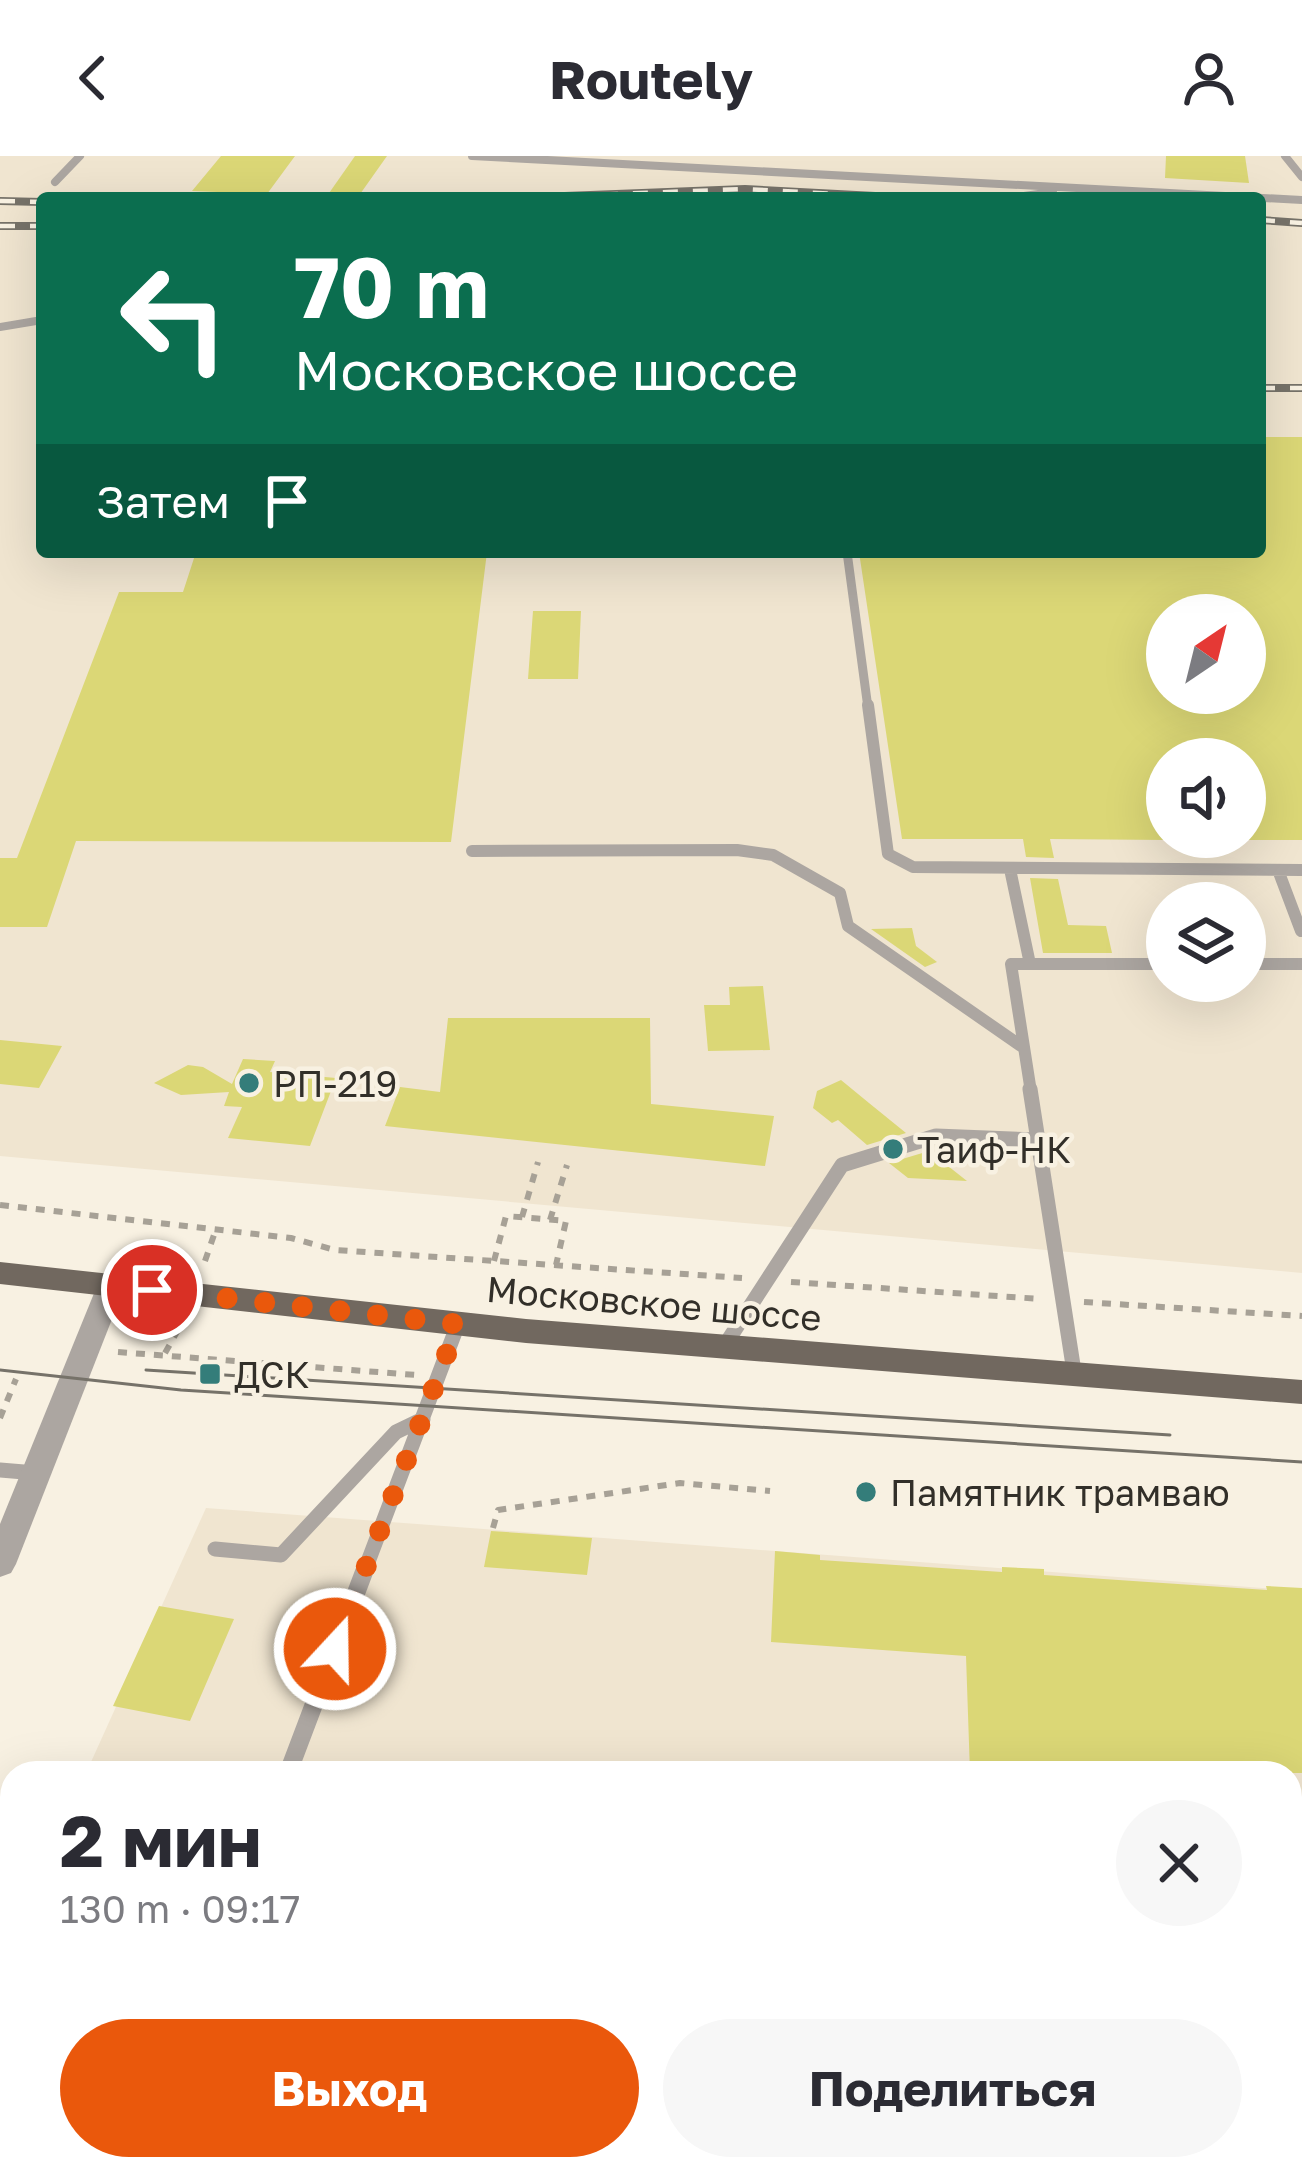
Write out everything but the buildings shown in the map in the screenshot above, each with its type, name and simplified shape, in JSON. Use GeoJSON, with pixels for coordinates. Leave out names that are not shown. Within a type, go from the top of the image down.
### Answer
{"type":"FeatureCollection","features":[{"type":"Feature","properties":{"kind":"main road","name":"Московское шоссе"},"geometry":{"type":"LineString","coordinates":[[0,1273],[458,1324],[1075,1378],[1302,1392]]}},
{"type":"Feature","properties":{"kind":"street"},"geometry":{"type":"LineString","coordinates":[[0,1564],[111,1286]]}},
{"type":"Feature","properties":{"kind":"lane"},"geometry":{"type":"LineString","coordinates":[[55,182],[80,156]]}},
{"type":"Feature","properties":{"kind":"lane"},"geometry":{"type":"LineString","coordinates":[[472,156],[1157,192]]}},
{"type":"Feature","properties":{"kind":"lane"},"geometry":{"type":"LineString","coordinates":[[1285,156],[1302,177]]}},
{"type":"Feature","properties":{"kind":"lane"},"geometry":{"type":"LineString","coordinates":[[1041,192],[1066,187]]}},
{"type":"Feature","properties":{"kind":"lane"},"geometry":{"type":"LineString","coordinates":[[1266,198],[1302,200]]}},
{"type":"Feature","properties":{"kind":"lane"},"geometry":{"type":"LineString","coordinates":[[0,327],[36,321]]}},
{"type":"Feature","properties":{"kind":"lane"},"geometry":{"type":"LineString","coordinates":[[848,558],[888,854],[913,868],[1302,870]]}},
{"type":"Feature","properties":{"kind":"lane"},"geometry":{"type":"LineString","coordinates":[[472,851],[737,850],[773,855],[840,892],[848,926],[1024,1048]]}},
{"type":"Feature","properties":{"kind":"lane"},"geometry":{"type":"LineString","coordinates":[[1010,869],[1030,964]]}},
{"type":"Feature","properties":{"kind":"lane"},"geometry":{"type":"LineString","coordinates":[[1278,870],[1301,931]]}},
{"type":"Feature","properties":{"kind":"lane"},"geometry":{"type":"LineString","coordinates":[[1075,1378],[1011,964],[1146,964]]}},
{"type":"Feature","properties":{"kind":"lane"},"geometry":{"type":"LineString","coordinates":[[1266,964],[1302,964]]}},
{"type":"Feature","properties":{"kind":"lane"},"geometry":{"type":"LineString","coordinates":[[723,1348],[842,1165],[936,1136],[1038,1140]]}},
{"type":"Feature","properties":{"kind":"lane"},"geometry":{"type":"LineString","coordinates":[[293,1761],[458,1324]]}},
{"type":"Feature","properties":{"kind":"lane"},"geometry":{"type":"LineString","coordinates":[[215,1549],[281,1555],[396,1432],[423,1419]]}},
{"type":"Feature","properties":{"kind":"lane"},"geometry":{"type":"LineString","coordinates":[[0,1470],[36,1473]]}},
{"type":"Feature","properties":{"kind":"path"},"geometry":{"type":"LineString","coordinates":[[521,1217],[538,1162]]}},
{"type":"Feature","properties":{"kind":"path"},"geometry":{"type":"LineString","coordinates":[[550,1220],[567,1165]]}},
{"type":"Feature","properties":{"kind":"path"},"geometry":{"type":"LineString","coordinates":[[0,1205],[291,1238],[335,1250],[1302,1316]]}},
{"type":"Feature","properties":{"kind":"path"},"geometry":{"type":"LineString","coordinates":[[494,1261],[506,1216],[566,1221],[556,1265]]}},
{"type":"Feature","properties":{"kind":"path"},"geometry":{"type":"LineString","coordinates":[[205,1261],[216,1229]]}},
{"type":"Feature","properties":{"kind":"path"},"geometry":{"type":"LineString","coordinates":[[164,1355],[178,1330]]}},
{"type":"Feature","properties":{"kind":"path"},"geometry":{"type":"LineString","coordinates":[[84,1350],[439,1377]]}},
{"type":"Feature","properties":{"kind":"path"},"geometry":{"type":"LineString","coordinates":[[0,1418],[16,1379]]}},
{"type":"Feature","properties":{"kind":"path"},"geometry":{"type":"LineString","coordinates":[[494,1528],[498,1510],[680,1484],[770,1491]]}},
{"type":"Feature","properties":{"kind":"shaded area"},"geometry":{"type":"Polygon","coordinates":[[[0,156],[1302,156],[1302,1273],[0,1156],[0,156]]]}},
{"type":"Feature","properties":{"kind":"shaded area"},"geometry":{"type":"Polygon","coordinates":[[[206,1508],[1302,1591],[1302,1761],[91,1761],[206,1508]]]}},
{"type":"Feature","properties":{"kind":"tram line"},"geometry":{"type":"LineString","coordinates":[[0,1370],[181,1390],[1302,1462]]}},
{"type":"Feature","properties":{"kind":"tram line"},"geometry":{"type":"LineString","coordinates":[[146,1370],[1170,1435]]}},
{"type":"Feature","properties":{"kind":"railway"},"geometry":{"type":"LineString","coordinates":[[668,192],[801,192]]}},
{"type":"Feature","properties":{"kind":"railway"},"geometry":{"type":"LineString","coordinates":[[0,201],[36,202]]}},
{"type":"Feature","properties":{"kind":"railway"},"geometry":{"type":"LineString","coordinates":[[1266,220],[1302,223]]}},
{"type":"Feature","properties":{"kind":"railway"},"geometry":{"type":"LineString","coordinates":[[0,226],[36,226]]}},
{"type":"Feature","properties":{"kind":"railway"},"geometry":{"type":"LineString","coordinates":[[1266,388],[1302,388]]}},
{"type":"Feature","properties":{"kind":"place","name":"РП-219"},"geometry":{"type":"Point","coordinates":[249,1083]}},
{"type":"Feature","properties":{"kind":"place","name":"Таиф-НК"},"geometry":{"type":"Point","coordinates":[893,1149]}},
{"type":"Feature","properties":{"kind":"place","name":"ДСК"},"geometry":{"type":"Point","coordinates":[210,1374]}},
{"type":"Feature","properties":{"kind":"place","name":"Памятник трамваю"},"geometry":{"type":"Point","coordinates":[866,1492]}},
{"type":"Feature","properties":{"kind":"route"},"geometry":{"type":"LineString","coordinates":[[152,1290],[458,1324],[335,1649]]}}]}
